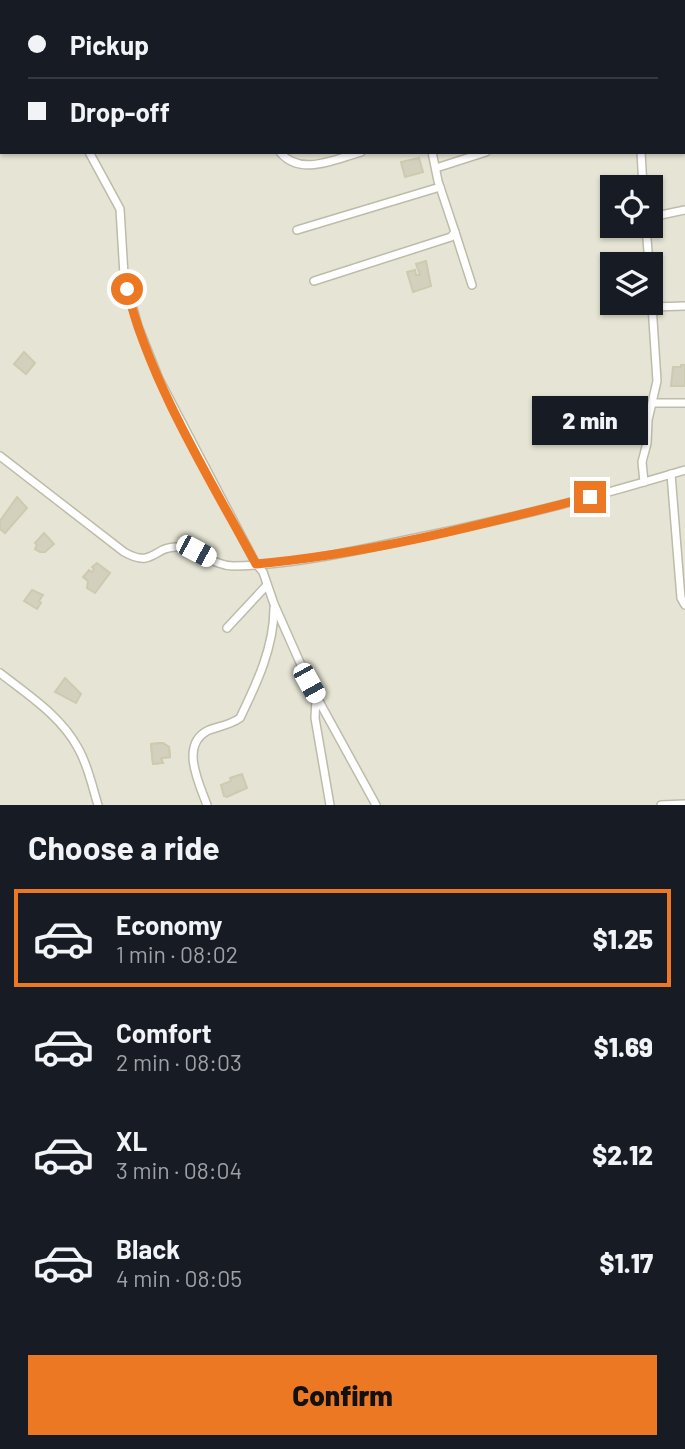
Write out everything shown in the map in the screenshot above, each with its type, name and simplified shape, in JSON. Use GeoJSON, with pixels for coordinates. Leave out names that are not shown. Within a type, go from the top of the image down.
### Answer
{"type":"FeatureCollection","features":[{"type":"Feature","properties":{"kind":"street"},"geometry":{"type":"LineString","coordinates":[[90,154],[120,209],[124,275],[138,326],[159,379],[256,564],[263,572],[274,604],[316,696],[376,805]]}},
{"type":"Feature","properties":{"kind":"street"},"geometry":{"type":"LineString","coordinates":[[282,154],[292,163],[309,166],[353,154]]}},
{"type":"Feature","properties":{"kind":"street"},"geometry":{"type":"LineString","coordinates":[[432,154],[440,187],[472,285]]}},
{"type":"Feature","properties":{"kind":"street"},"geometry":{"type":"LineString","coordinates":[[436,168],[480,154]]}},
{"type":"Feature","properties":{"kind":"street"},"geometry":{"type":"LineString","coordinates":[[641,154],[642,175]]}},
{"type":"Feature","properties":{"kind":"street"},"geometry":{"type":"LineString","coordinates":[[297,230],[440,187]]}},
{"type":"Feature","properties":{"kind":"street"},"geometry":{"type":"LineString","coordinates":[[663,215],[685,210]]}},
{"type":"Feature","properties":{"kind":"street"},"geometry":{"type":"LineString","coordinates":[[314,281],[451,237],[455,232]]}},
{"type":"Feature","properties":{"kind":"street"},"geometry":{"type":"LineString","coordinates":[[663,307],[685,306]]}},
{"type":"Feature","properties":{"kind":"street"},"geometry":{"type":"LineString","coordinates":[[644,482],[642,461],[657,381],[653,315]]}},
{"type":"Feature","properties":{"kind":"street"},"geometry":{"type":"LineString","coordinates":[[653,403],[685,402]]}},
{"type":"Feature","properties":{"kind":"street"},"geometry":{"type":"LineString","coordinates":[[0,456],[124,552],[136,558],[144,559],[171,548],[181,547],[196,551],[222,565],[320,558],[466,528],[685,470]]}},
{"type":"Feature","properties":{"kind":"street"},"geometry":{"type":"LineString","coordinates":[[671,474],[681,598],[685,605]]}},
{"type":"Feature","properties":{"kind":"street"},"geometry":{"type":"LineString","coordinates":[[227,628],[267,585]]}},
{"type":"Feature","properties":{"kind":"street"},"geometry":{"type":"LineString","coordinates":[[207,805],[192,763],[193,751],[198,739],[208,731],[240,718],[266,657],[274,630],[274,604]]}},
{"type":"Feature","properties":{"kind":"street"},"geometry":{"type":"LineString","coordinates":[[0,673],[43,706],[63,726],[78,748],[98,805]]}},
{"type":"Feature","properties":{"kind":"street"},"geometry":{"type":"LineString","coordinates":[[316,696],[315,718],[330,805]]}},
{"type":"Feature","properties":{"kind":"street"},"geometry":{"type":"LineString","coordinates":[[661,805],[685,804]]}},
{"type":"Feature","properties":{"kind":"shaded area"},"geometry":{"type":"Polygon","coordinates":[[[0,154],[685,154],[685,805],[0,805],[0,154]]]}},
{"type":"Feature","properties":{"kind":"building"},"geometry":{"type":"Polygon","coordinates":[[[419,158],[423,172],[405,177],[401,162],[419,158]]]}},
{"type":"Feature","properties":{"kind":"building"},"geometry":{"type":"Polygon","coordinates":[[[426,261],[431,286],[413,292],[407,272],[415,270],[416,275],[420,275],[416,264],[426,261]]]}},
{"type":"Feature","properties":{"kind":"building"},"geometry":{"type":"Polygon","coordinates":[[[24,352],[35,363],[26,374],[14,364],[24,352]]]}},
{"type":"Feature","properties":{"kind":"building"},"geometry":{"type":"Polygon","coordinates":[[[685,365],[685,386],[671,386],[673,367],[685,365]]]}},
{"type":"Feature","properties":{"kind":"building"},"geometry":{"type":"Polygon","coordinates":[[[17,497],[27,508],[5,533],[0,529],[0,521],[17,497]]]}},
{"type":"Feature","properties":{"kind":"building"},"geometry":{"type":"Polygon","coordinates":[[[44,533],[54,544],[45,552],[40,552],[35,549],[35,543],[44,533]]]}},
{"type":"Feature","properties":{"kind":"building"},"geometry":{"type":"Polygon","coordinates":[[[97,563],[110,573],[95,593],[87,588],[88,581],[83,577],[89,570],[92,572],[92,567],[97,563]]]}},
{"type":"Feature","properties":{"kind":"building"},"geometry":{"type":"Polygon","coordinates":[[[32,590],[43,595],[37,609],[24,601],[32,590]]]}},
{"type":"Feature","properties":{"kind":"building"},"geometry":{"type":"Polygon","coordinates":[[[65,678],[81,694],[76,703],[55,692],[65,678]]]}},
{"type":"Feature","properties":{"kind":"building"},"geometry":{"type":"Polygon","coordinates":[[[163,743],[169,747],[170,757],[161,758],[163,763],[153,764],[151,744],[163,743]]]}},
{"type":"Feature","properties":{"kind":"building"},"geometry":{"type":"Polygon","coordinates":[[[163,743],[169,747],[170,757],[161,758],[163,763],[153,764],[151,744],[163,743]]]}},
{"type":"Feature","properties":{"kind":"building"},"geometry":{"type":"Polygon","coordinates":[[[242,774],[247,788],[224,796],[221,785],[242,774]]]}},
{"type":"Feature","properties":{"kind":"route"},"geometry":{"type":"LineString","coordinates":[[127,289],[138,326],[169,401],[256,564],[320,558],[466,528],[590,497]]}}]}
